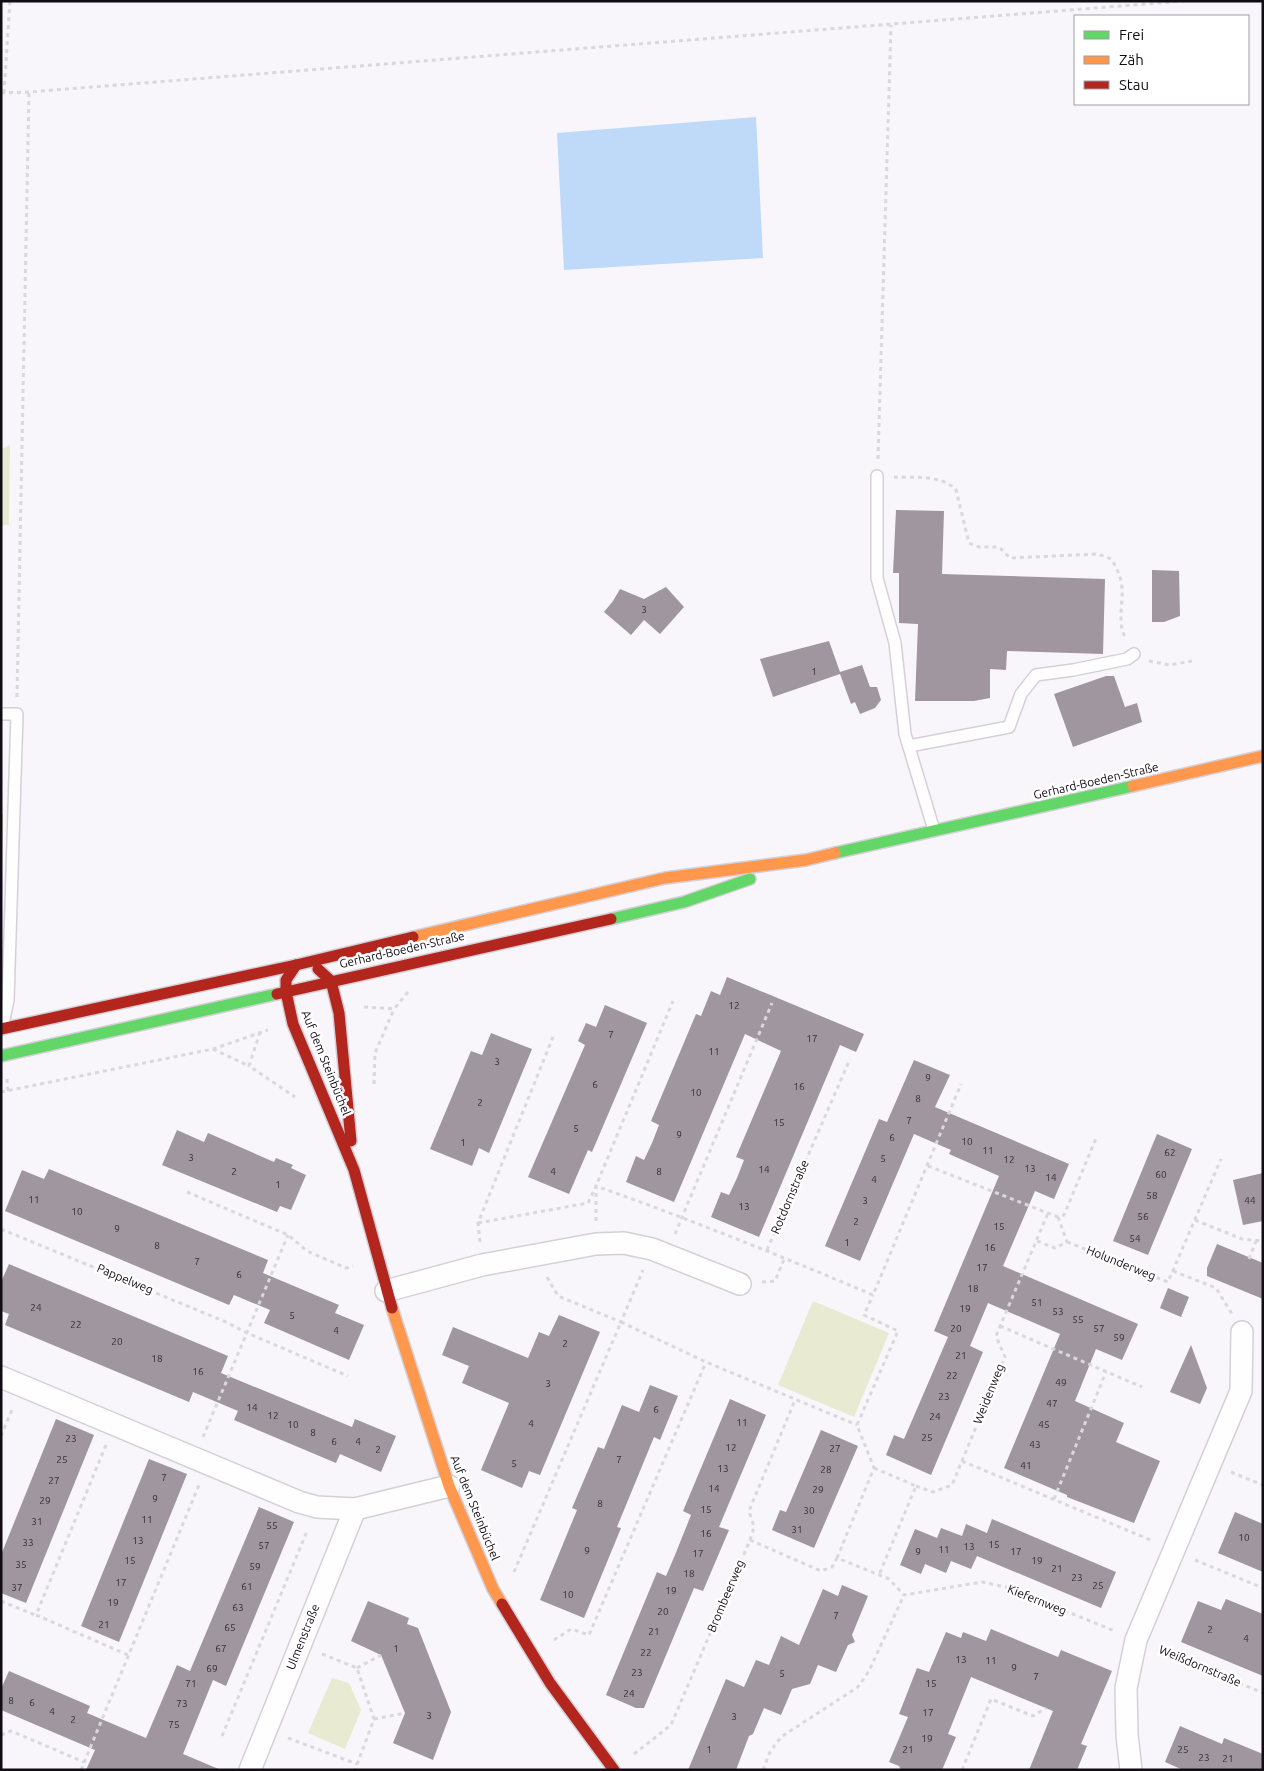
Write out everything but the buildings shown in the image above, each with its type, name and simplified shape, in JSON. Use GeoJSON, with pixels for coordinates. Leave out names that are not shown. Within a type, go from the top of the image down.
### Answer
{"type":"FeatureCollection","features":[{"type":"Feature","properties":{"kind":"main road","name":"Gerhard-Boeden-Straße"},"geometry":{"type":"LineString","coordinates":[[2,1029],[296,965],[665,878],[806,860],[1263,756]]}},
{"type":"Feature","properties":{"kind":"main road","name":"Gerhard-Boeden-Straße"},"geometry":{"type":"LineString","coordinates":[[1,1056],[684,902],[806,860]]}},
{"type":"Feature","properties":{"kind":"main road"},"geometry":{"type":"LineString","coordinates":[[309,961],[331,981]]}},
{"type":"Feature","properties":{"kind":"main road","name":"Auf dem Steinbüchel"},"geometry":{"type":"LineString","coordinates":[[296,965],[286,980],[286,992],[293,1024],[354,1170],[386,1291],[449,1486],[493,1589],[550,1683],[614,1770]]}},
{"type":"Feature","properties":{"kind":"main road","name":"Auf dem Steinbüchel"},"geometry":{"type":"LineString","coordinates":[[331,981],[339,1013],[354,1170]]}},
{"type":"Feature","properties":{"kind":"street"},"geometry":{"type":"LineString","coordinates":[[386,1291],[482,1265],[596,1244],[624,1243],[652,1249],[740,1284]]}},
{"type":"Feature","properties":{"kind":"street"},"geometry":{"type":"LineString","coordinates":[[1131,1770],[1127,1735],[1126,1688],[1136,1640],[1241,1391],[1242,1332]]}},
{"type":"Feature","properties":{"kind":"street"},"geometry":{"type":"LineString","coordinates":[[1,1377],[115,1423],[299,1502],[317,1507],[355,1509],[449,1486]]}},
{"type":"Feature","properties":{"kind":"street","name":"Ulmenstraße"},"geometry":{"type":"LineString","coordinates":[[251,1768],[355,1509]]}},
{"type":"Feature","properties":{"kind":"lane"},"geometry":{"type":"LineString","coordinates":[[877,476],[877,578],[895,643],[905,734],[935,832]]}},
{"type":"Feature","properties":{"kind":"lane"},"geometry":{"type":"LineString","coordinates":[[909,746],[1009,727],[1021,694],[1036,675],[1127,659],[1134,654]]}},
{"type":"Feature","properties":{"kind":"lane"},"geometry":{"type":"LineString","coordinates":[[1,714],[17,714],[8,1000],[2,1029]]}},
{"type":"Feature","properties":{"kind":"path"},"geometry":{"type":"LineString","coordinates":[[10,1],[3,93],[1184,1]]}},
{"type":"Feature","properties":{"kind":"path"},"geometry":{"type":"LineString","coordinates":[[891,25],[877,476],[942,480],[950,483],[956,490],[969,543],[979,547],[999,547],[1010,558],[1098,554],[1112,559],[1118,571],[1122,588],[1121,631],[1134,654],[1150,662],[1170,665],[1192,661]]}},
{"type":"Feature","properties":{"kind":"path"},"geometry":{"type":"LineString","coordinates":[[17,714],[29,92]]}},
{"type":"Feature","properties":{"kind":"path"},"geometry":{"type":"LineString","coordinates":[[478,1223],[588,1203],[673,1002]]}},
{"type":"Feature","properties":{"kind":"path"},"geometry":{"type":"LineString","coordinates":[[682,1216],[772,1003]]}},
{"type":"Feature","properties":{"kind":"path"},"geometry":{"type":"LineString","coordinates":[[374,1090],[375,1054],[394,1009]]}},
{"type":"Feature","properties":{"kind":"path"},"geometry":{"type":"LineString","coordinates":[[482,1265],[478,1223],[553,1037]]}},
{"type":"Feature","properties":{"kind":"path"},"geometry":{"type":"LineString","coordinates":[[213,1049],[249,1066]]}},
{"type":"Feature","properties":{"kind":"path","name":"Rotdornstraße"},"geometry":{"type":"LineString","coordinates":[[596,1186],[682,1216],[767,1250],[850,1059]]}},
{"type":"Feature","properties":{"kind":"path"},"geometry":{"type":"LineString","coordinates":[[750,1540],[822,1571],[832,1567],[874,1468],[857,1425],[898,1331],[864,1315],[961,1084]]}},
{"type":"Feature","properties":{"kind":"path"},"geometry":{"type":"LineString","coordinates":[[928,1166],[1058,1217],[1064,1215],[1097,1136]]}},
{"type":"Feature","properties":{"kind":"path","name":"Holunderweg"},"geometry":{"type":"LineString","coordinates":[[1067,1242],[1168,1282],[1221,1159]]}},
{"type":"Feature","properties":{"kind":"path"},"geometry":{"type":"LineString","coordinates":[[596,1186],[596,1244]]}},
{"type":"Feature","properties":{"kind":"path"},"geometry":{"type":"LineString","coordinates":[[187,1192],[288,1235],[307,1251],[346,1268],[377,1258]]}},
{"type":"Feature","properties":{"kind":"path","name":"Weidenweg"},"geometry":{"type":"LineString","coordinates":[[874,1468],[933,1492],[952,1485],[1005,1357],[996,1336],[1048,1213]]}},
{"type":"Feature","properties":{"kind":"path"},"geometry":{"type":"LineString","coordinates":[[1036,1241],[1055,1248],[1067,1242],[1058,1217]]}},
{"type":"Feature","properties":{"kind":"path"},"geometry":{"type":"LineString","coordinates":[[1195,1220],[1242,1239],[1256,1242],[1263,1241]]}},
{"type":"Feature","properties":{"kind":"path","name":"Pappelweg"},"geometry":{"type":"LineString","coordinates":[[1,1229],[226,1322],[247,1333],[348,1376]]}},
{"type":"Feature","properties":{"kind":"path"},"geometry":{"type":"LineString","coordinates":[[81,1770],[128,1656],[247,1333],[288,1235]]}},
{"type":"Feature","properties":{"kind":"path"},"geometry":{"type":"LineString","coordinates":[[1249,1259],[1256,1242]]}},
{"type":"Feature","properties":{"kind":"path"},"geometry":{"type":"LineString","coordinates":[[493,1589],[512,1576],[652,1249]]}},
{"type":"Feature","properties":{"kind":"path"},"geometry":{"type":"LineString","coordinates":[[767,1250],[872,1295]]}},
{"type":"Feature","properties":{"kind":"path"},"geometry":{"type":"LineString","coordinates":[[534,1256],[558,1296],[621,1322],[706,1362],[857,1425]]}},
{"type":"Feature","properties":{"kind":"path"},"geometry":{"type":"LineString","coordinates":[[740,1284],[775,1281],[785,1258]]}},
{"type":"Feature","properties":{"kind":"path"},"geometry":{"type":"LineString","coordinates":[[1173,1271],[1216,1288],[1242,1332]]}},
{"type":"Feature","properties":{"kind":"path"},"geometry":{"type":"LineString","coordinates":[[1000,1326],[1142,1387]]}},
{"type":"Feature","properties":{"kind":"path"},"geometry":{"type":"LineString","coordinates":[[533,1654],[571,1629],[589,1636],[706,1362]]}},
{"type":"Feature","properties":{"kind":"path"},"geometry":{"type":"LineString","coordinates":[[1054,1499],[1106,1372]]}},
{"type":"Feature","properties":{"kind":"path"},"geometry":{"type":"LineString","coordinates":[[1,1436],[22,1386]]}},
{"type":"Feature","properties":{"kind":"path","name":"Brombeerweg"},"geometry":{"type":"LineString","coordinates":[[630,1758],[672,1725],[750,1540],[754,1527],[749,1511],[795,1400]]}},
{"type":"Feature","properties":{"kind":"path"},"geometry":{"type":"LineString","coordinates":[[36,1615],[115,1423]]}},
{"type":"Feature","properties":{"kind":"path"},"geometry":{"type":"LineString","coordinates":[[962,1461],[1174,1550]]}},
{"type":"Feature","properties":{"kind":"path"},"geometry":{"type":"LineString","coordinates":[[1210,1463],[1263,1485]]}},
{"type":"Feature","properties":{"kind":"path"},"geometry":{"type":"LineString","coordinates":[[879,1575],[916,1486]]}},
{"type":"Feature","properties":{"kind":"path"},"geometry":{"type":"LineString","coordinates":[[222,1736],[317,1507]]}},
{"type":"Feature","properties":{"kind":"path"},"geometry":{"type":"LineString","coordinates":[[763,1770],[770,1752],[781,1737],[858,1687],[870,1671],[904,1595],[890,1579],[836,1558]]}},
{"type":"Feature","properties":{"kind":"path"},"geometry":{"type":"LineString","coordinates":[[1211,1567],[1263,1588]]}},
{"type":"Feature","properties":{"kind":"path","name":"Kiefernweg"},"geometry":{"type":"LineString","coordinates":[[904,1595],[982,1582],[1005,1587],[1136,1640]]}},
{"type":"Feature","properties":{"kind":"path"},"geometry":{"type":"LineString","coordinates":[[1,1601],[128,1656]]}},
{"type":"Feature","properties":{"kind":"path","name":"Weißdornstraße"},"geometry":{"type":"LineString","coordinates":[[1136,1640],[1263,1693]]}},
{"type":"Feature","properties":{"kind":"path"},"geometry":{"type":"LineString","coordinates":[[300,1645],[357,1668],[374,1719],[354,1770]]}},
{"type":"Feature","properties":{"kind":"path"},"geometry":{"type":"LineString","coordinates":[[357,1668],[381,1654]]}},
{"type":"Feature","properties":{"kind":"path"},"geometry":{"type":"LineString","coordinates":[[962,1770],[991,1699],[1033,1716],[1046,1708]]}},
{"type":"Feature","properties":{"kind":"path"},"geometry":{"type":"LineString","coordinates":[[374,1719],[405,1713]]}},
{"type":"Feature","properties":{"kind":"path"},"geometry":{"type":"LineString","coordinates":[[266,1730],[357,1764]]}},
{"type":"Feature","properties":{"kind":"path"},"geometry":{"type":"LineString","coordinates":[[1,1735],[11,1731],[84,1762]]}},
{"type":"Feature","properties":{"kind":"green space"},"geometry":{"type":"Polygon","coordinates":[[[10,445],[9,525],[1,525],[1,449],[10,445]]]}},
{"type":"Feature","properties":{"kind":"green space"},"geometry":{"type":"Polygon","coordinates":[[[1,814],[3,814],[1,925],[1,814]]]}},
{"type":"Feature","properties":{"kind":"green space"},"geometry":{"type":"Polygon","coordinates":[[[813,1301],[889,1333],[854,1417],[778,1385],[813,1301]]]}},
{"type":"Feature","properties":{"kind":"green space"},"geometry":{"type":"Polygon","coordinates":[[[332,1678],[349,1683],[361,1710],[345,1749],[308,1733],[332,1678]]]}},
{"type":"Feature","properties":{"kind":"water"},"geometry":{"type":"Polygon","coordinates":[[[756,117],[763,258],[564,270],[557,133],[756,117]]]}},
{"type":"Feature","properties":{"kind":"traffic: fast"},"geometry":{"type":"LineString","coordinates":[[835,853],[1133,786]]}},
{"type":"Feature","properties":{"kind":"traffic: fast"},"geometry":{"type":"LineString","coordinates":[[611,919],[684,902],[750,879]]}},
{"type":"Feature","properties":{"kind":"traffic: fast"},"geometry":{"type":"LineString","coordinates":[[1,1056],[277,994]]}},
{"type":"Feature","properties":{"kind":"traffic: slow"},"geometry":{"type":"LineString","coordinates":[[1133,786],[1263,756]]}},
{"type":"Feature","properties":{"kind":"traffic: slow"},"geometry":{"type":"LineString","coordinates":[[413,937],[665,878],[806,860],[835,853]]}},
{"type":"Feature","properties":{"kind":"traffic: slow"},"geometry":{"type":"LineString","coordinates":[[392,1308],[449,1486],[493,1589],[502,1604]]}},
{"type":"Feature","properties":{"kind":"traffic: jam"},"geometry":{"type":"LineString","coordinates":[[277,994],[611,919]]}},
{"type":"Feature","properties":{"kind":"traffic: jam"},"geometry":{"type":"LineString","coordinates":[[1,1029],[296,965],[413,937]]}},
{"type":"Feature","properties":{"kind":"traffic: jam"},"geometry":{"type":"LineString","coordinates":[[296,965],[286,980],[286,992],[293,1024],[354,1170],[392,1308]]}},
{"type":"Feature","properties":{"kind":"traffic: jam"},"geometry":{"type":"LineString","coordinates":[[318,969],[331,981],[339,1013],[351,1141]]}},
{"type":"Feature","properties":{"kind":"traffic: jam"},"geometry":{"type":"LineString","coordinates":[[502,1604],[550,1683],[614,1770]]}}]}
